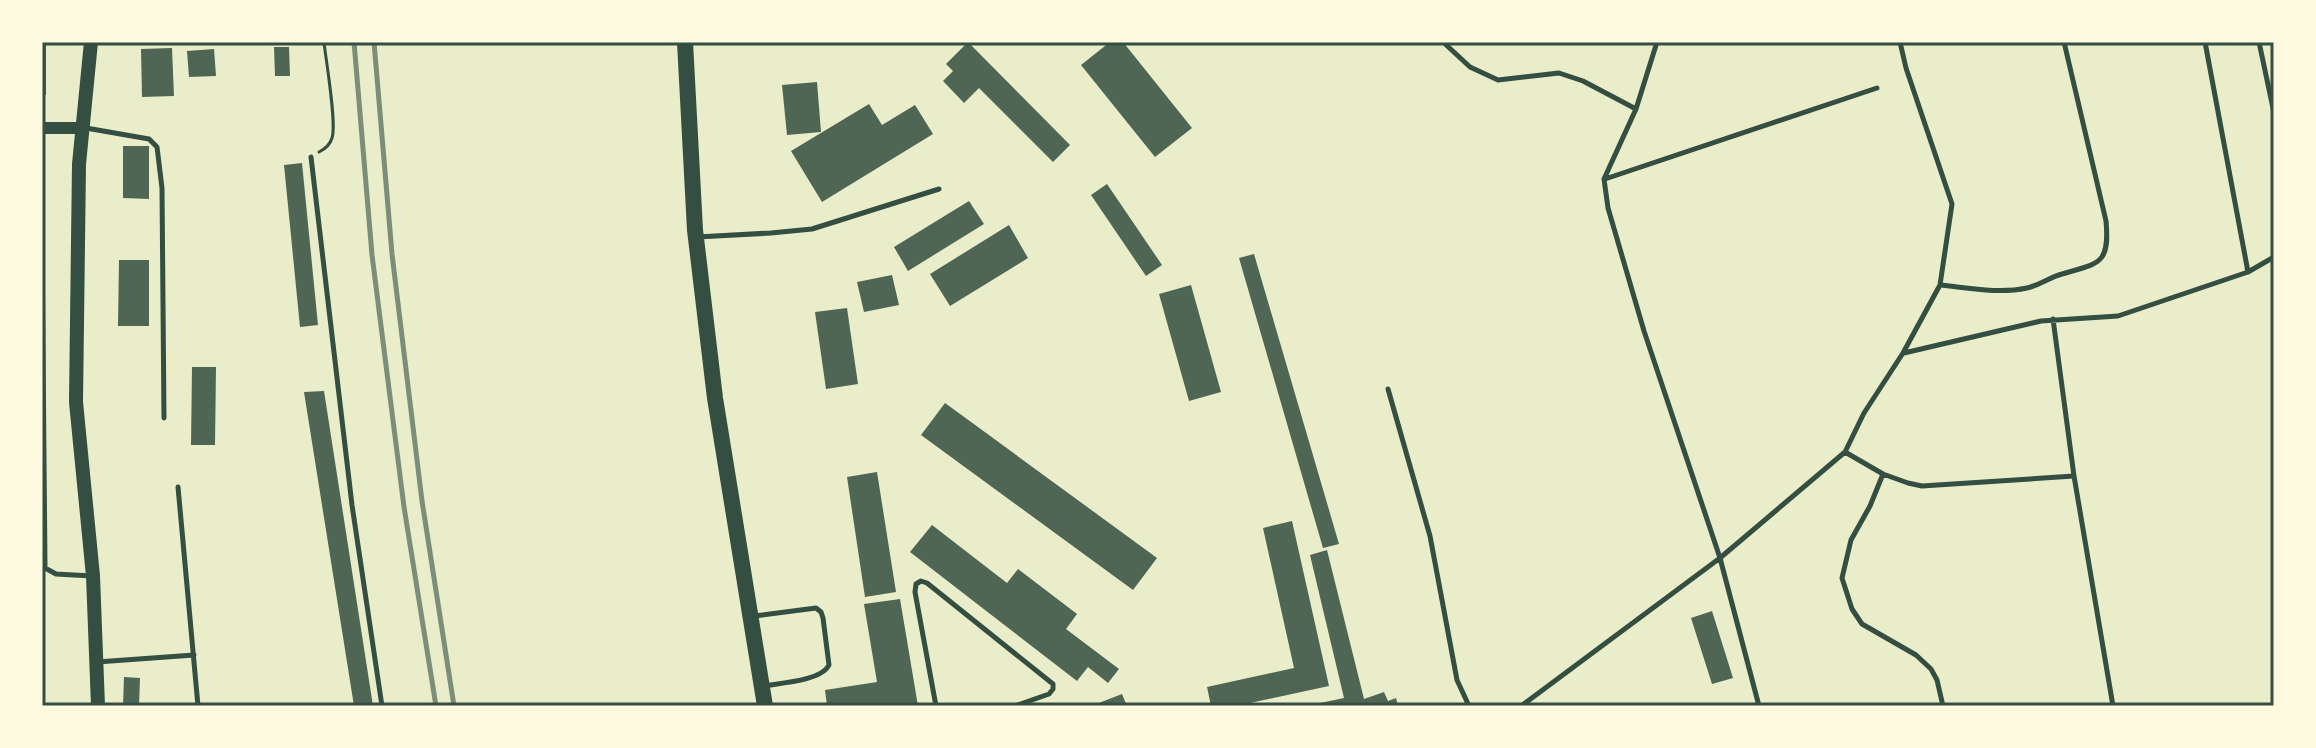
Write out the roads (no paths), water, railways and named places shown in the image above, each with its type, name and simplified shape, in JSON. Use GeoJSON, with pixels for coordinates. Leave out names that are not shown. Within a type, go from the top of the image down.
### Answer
{"type":"FeatureCollection","features":[{"type":"Feature","properties":{"kind":"highway"},"geometry":{"type":"LineString","coordinates":[[685,42],[696,237],[715,398],[765,706]]}},
{"type":"Feature","properties":{"kind":"main road"},"geometry":{"type":"LineString","coordinates":[[91,42],[79,164],[76,402],[93,576],[98,706]]}},
{"type":"Feature","properties":{"kind":"street"},"geometry":{"type":"LineString","coordinates":[[42,128],[83,128]]}},
{"type":"Feature","properties":{"kind":"lane"},"geometry":{"type":"LineString","coordinates":[[1443,42],[1470,67],[1498,80],[1559,73],[1583,81],[1636,109]]}},
{"type":"Feature","properties":{"kind":"lane"},"geometry":{"type":"LineString","coordinates":[[1657,42],[1636,109],[1604,179],[1608,208],[1644,331],[1720,558],[1759,706]]}},
{"type":"Feature","properties":{"kind":"lane"},"geometry":{"type":"LineString","coordinates":[[1521,706],[1720,558],[1845,452],[1864,413],[1903,353],[1940,285],[1952,204],[1900,42]]}},
{"type":"Feature","properties":{"kind":"lane"},"geometry":{"type":"LineString","coordinates":[[1940,285],[2001,292],[2030,287],[2092,266],[2106,250],[2106,221],[2064,42]]}},
{"type":"Feature","properties":{"kind":"lane"},"geometry":{"type":"LineString","coordinates":[[2205,42],[2248,272]]}},
{"type":"Feature","properties":{"kind":"lane"},"geometry":{"type":"LineString","coordinates":[[2259,42],[2274,113]]}},
{"type":"Feature","properties":{"kind":"lane"},"geometry":{"type":"LineString","coordinates":[[1604,179],[1877,88]]}},
{"type":"Feature","properties":{"kind":"lane"},"geometry":{"type":"LineString","coordinates":[[83,128],[149,139],[157,147],[162,188],[164,418]]}},
{"type":"Feature","properties":{"kind":"lane"},"geometry":{"type":"LineString","coordinates":[[311,157],[352,505],[382,706]]}},
{"type":"Feature","properties":{"kind":"lane"},"geometry":{"type":"LineString","coordinates":[[696,237],[812,229],[939,189]]}},
{"type":"Feature","properties":{"kind":"lane"},"geometry":{"type":"LineString","coordinates":[[42,241],[44,568],[56,574],[93,576]]}},
{"type":"Feature","properties":{"kind":"lane"},"geometry":{"type":"LineString","coordinates":[[1903,353],[2053,319],[2118,316],[2248,272],[2274,257]]}},
{"type":"Feature","properties":{"kind":"lane"},"geometry":{"type":"LineString","coordinates":[[2053,319],[2074,476],[2113,706]]}},
{"type":"Feature","properties":{"kind":"lane"},"geometry":{"type":"LineString","coordinates":[[1388,389],[1430,536],[1457,680],[1469,706]]}},
{"type":"Feature","properties":{"kind":"lane"},"geometry":{"type":"LineString","coordinates":[[1845,452],[1883,474],[1922,486],[2074,476]]}},
{"type":"Feature","properties":{"kind":"lane"},"geometry":{"type":"LineString","coordinates":[[1883,474],[1851,540],[1842,578],[1852,609],[1862,624],[1916,655],[1931,669],[1943,706]]}},
{"type":"Feature","properties":{"kind":"lane"},"geometry":{"type":"LineString","coordinates":[[178,487],[198,706]]}},
{"type":"Feature","properties":{"kind":"lane"},"geometry":{"type":"LineString","coordinates":[[936,706],[915,592],[916,584],[921,581],[1053,684],[1049,694],[1015,706]]}},
{"type":"Feature","properties":{"kind":"lane"},"geometry":{"type":"LineString","coordinates":[[751,616],[816,608],[823,618],[829,665],[827,671],[818,676],[762,686]]}},
{"type":"Feature","properties":{"kind":"lane"},"geometry":{"type":"LineString","coordinates":[[96,662],[194,655]]}},
{"type":"Feature","properties":{"kind":"railway"},"geometry":{"type":"LineString","coordinates":[[354,42],[372,255],[404,507],[436,706]]}},
{"type":"Feature","properties":{"kind":"railway"},"geometry":{"type":"LineString","coordinates":[[374,42],[392,254],[422,501],[454,706]]}}]}
